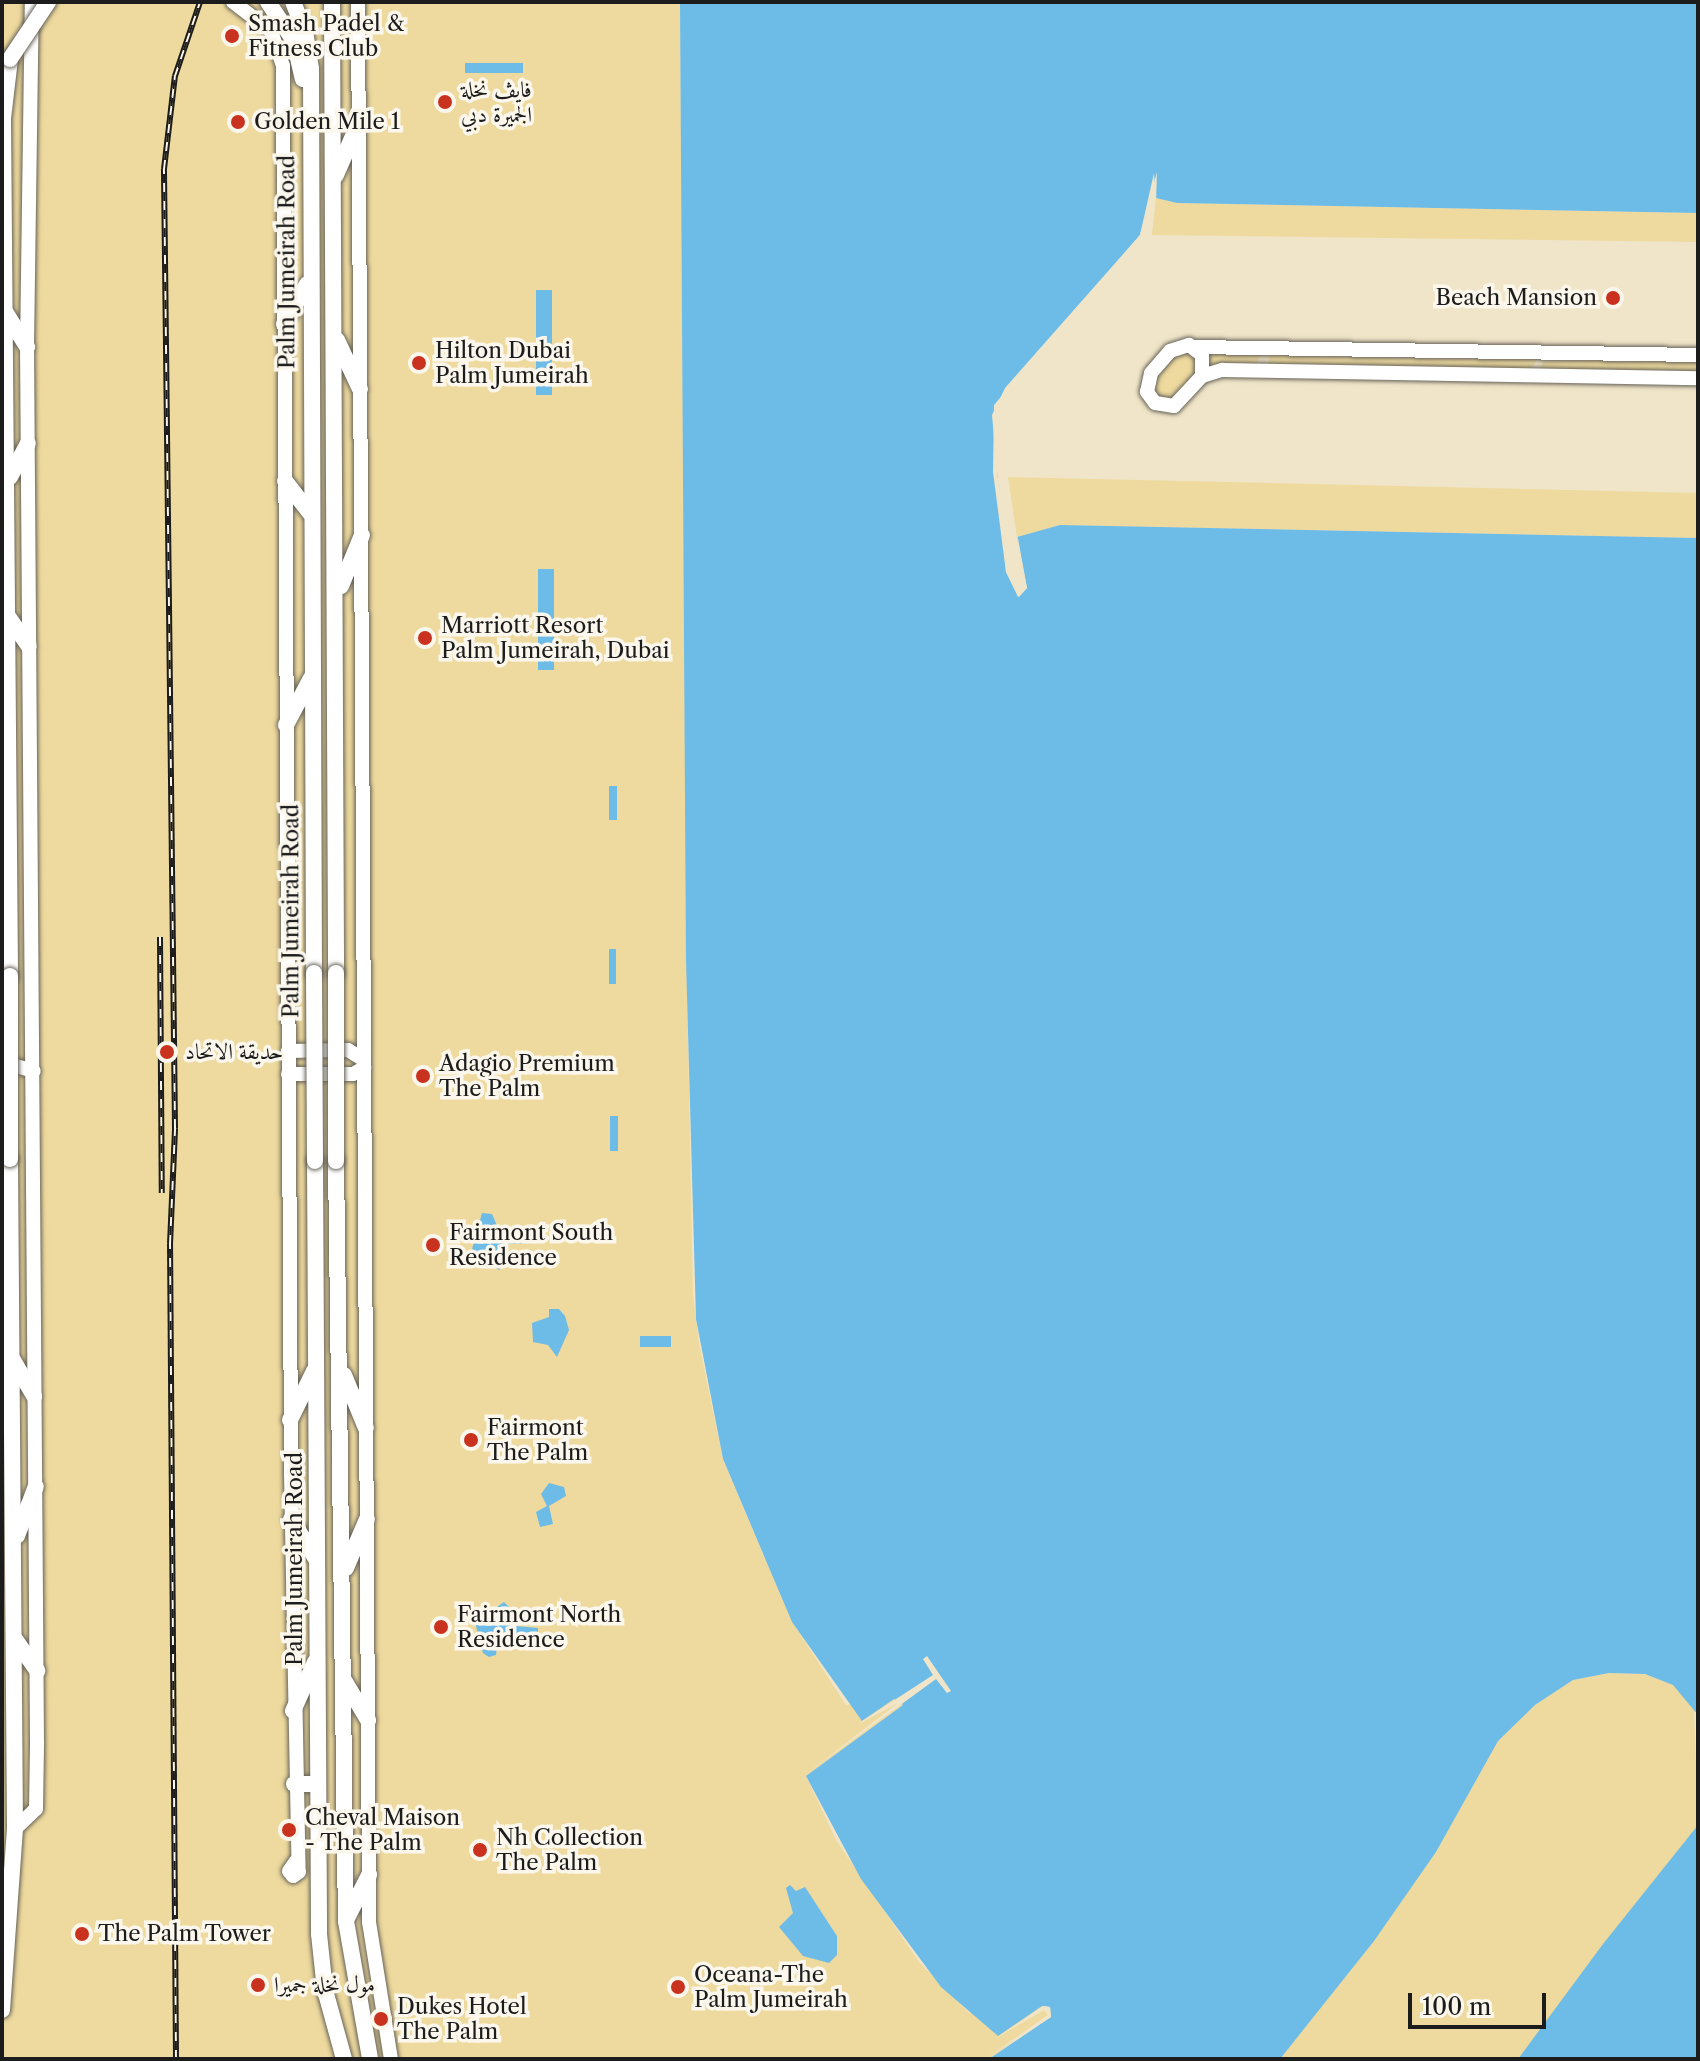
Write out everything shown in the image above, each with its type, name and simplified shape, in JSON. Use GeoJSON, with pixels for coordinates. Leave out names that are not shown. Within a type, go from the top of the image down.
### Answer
{"type":"FeatureCollection","features":[{"type":"Feature","properties":{"kind":"main road"},"geometry":{"type":"LineString","coordinates":[[2,2010],[15,1829],[3,104],[17,34],[34,2]]}},
{"type":"Feature","properties":{"kind":"main road"},"geometry":{"type":"LineString","coordinates":[[10,59],[48,2]]}},
{"type":"Feature","properties":{"kind":"main road","name":"Palm Jumeirah Road"},"geometry":{"type":"LineString","coordinates":[[293,2],[310,56],[308,283],[320,1953],[344,2059]]}},
{"type":"Feature","properties":{"kind":"main road","name":"Palm Jumeirah Road"},"geometry":{"type":"LineString","coordinates":[[332,2],[337,594],[336,1161],[346,1921],[370,2059]]}},
{"type":"Feature","properties":{"kind":"main road"},"geometry":{"type":"LineString","coordinates":[[272,7],[300,63],[309,145]]}},
{"type":"Feature","properties":{"kind":"main road"},"geometry":{"type":"LineString","coordinates":[[334,180],[359,122]]}},
{"type":"Feature","properties":{"kind":"main road"},"geometry":{"type":"LineString","coordinates":[[284,324],[308,283]]}},
{"type":"Feature","properties":{"kind":"main road"},"geometry":{"type":"LineString","coordinates":[[6,312],[27,347]]}},
{"type":"Feature","properties":{"kind":"main road"},"geometry":{"type":"LineString","coordinates":[[334,333],[360,389]]}},
{"type":"Feature","properties":{"kind":"main road"},"geometry":{"type":"LineString","coordinates":[[7,482],[28,443]]}},
{"type":"Feature","properties":{"kind":"main road"},"geometry":{"type":"LineString","coordinates":[[285,481],[310,513]]}},
{"type":"Feature","properties":{"kind":"main road"},"geometry":{"type":"LineString","coordinates":[[337,594],[362,535]]}},
{"type":"Feature","properties":{"kind":"main road"},"geometry":{"type":"LineString","coordinates":[[7,615],[29,646]]}},
{"type":"Feature","properties":{"kind":"main road"},"geometry":{"type":"LineString","coordinates":[[286,725],[311,677]]}},
{"type":"Feature","properties":{"kind":"main road"},"geometry":{"type":"LineString","coordinates":[[11,1357],[34,1396]]}},
{"type":"Feature","properties":{"kind":"main road"},"geometry":{"type":"LineString","coordinates":[[339,1365],[366,1428]]}},
{"type":"Feature","properties":{"kind":"main road"},"geometry":{"type":"LineString","coordinates":[[290,1420],[316,1366]]}},
{"type":"Feature","properties":{"kind":"main road"},"geometry":{"type":"LineString","coordinates":[[14,1545],[36,1486]]}},
{"type":"Feature","properties":{"kind":"main road"},"geometry":{"type":"LineString","coordinates":[[291,1519],[317,1561]]}},
{"type":"Feature","properties":{"kind":"main road"},"geometry":{"type":"LineString","coordinates":[[342,1577],[367,1519]]}},
{"type":"Feature","properties":{"kind":"main road"},"geometry":{"type":"LineString","coordinates":[[14,1639],[37,1671]]}},
{"type":"Feature","properties":{"kind":"main road"},"geometry":{"type":"LineString","coordinates":[[293,1711],[317,1657]]}},
{"type":"Feature","properties":{"kind":"main road"},"geometry":{"type":"LineString","coordinates":[[342,1677],[368,1720]]}},
{"type":"Feature","properties":{"kind":"main road"},"geometry":{"type":"LineString","coordinates":[[294,1784],[318,1784]]}},
{"type":"Feature","properties":{"kind":"main road"},"geometry":{"type":"LineString","coordinates":[[346,1921],[369,1875]]}},
{"type":"Feature","properties":{"kind":"street"},"geometry":{"type":"LineString","coordinates":[[15,1829],[36,1809],[35,1089],[27,347],[34,2]]}},
{"type":"Feature","properties":{"kind":"street"},"geometry":{"type":"LineString","coordinates":[[233,2],[264,22],[282,59],[290,1420],[296,1861]]}},
{"type":"Feature","properties":{"kind":"street"},"geometry":{"type":"LineString","coordinates":[[358,2],[369,1875],[374,1978],[391,2059]]}},
{"type":"Feature","properties":{"kind":"street"},"geometry":{"type":"LineString","coordinates":[[1194,347],[1204,360],[1202,376]]}},
{"type":"Feature","properties":{"kind":"street"},"geometry":{"type":"LineString","coordinates":[[1698,355],[1194,347],[1170,351],[1151,373],[1147,392],[1155,403],[1174,406],[1202,376],[1216,370],[1698,378]]}},
{"type":"Feature","properties":{"kind":"street"},"geometry":{"type":"LineString","coordinates":[[1263,371],[1263,353],[1297,348]]}},
{"type":"Feature","properties":{"kind":"street"},"geometry":{"type":"LineString","coordinates":[[1538,375],[1533,367],[1537,359],[1597,359],[1612,352]]}},
{"type":"Feature","properties":{"kind":"street"},"geometry":{"type":"LineString","coordinates":[[1458,384],[1473,374]]}},
{"type":"Feature","properties":{"kind":"street"},"geometry":{"type":"LineString","coordinates":[[1573,376],[1587,387]]}},
{"type":"Feature","properties":{"kind":"street"},"geometry":{"type":"LineString","coordinates":[[288,1051],[348,1050],[364,1064]]}},
{"type":"Feature","properties":{"kind":"street"},"geometry":{"type":"LineString","coordinates":[[2,1062],[34,1071]]}},
{"type":"Feature","properties":{"kind":"street"},"geometry":{"type":"LineString","coordinates":[[288,1074],[353,1074],[364,1064]]}},
{"type":"Feature","properties":{"kind":"street"},"geometry":{"type":"LineString","coordinates":[[2,1096],[35,1089]]}},
{"type":"Feature","properties":{"kind":"sand"},"geometry":{"type":"Polygon","coordinates":[[[2,2],[680,2],[687,993],[693,1295],[699,1343],[723,1460],[792,1622],[846,1705],[894,1699],[903,1705],[806,1776],[836,1840],[919,1962],[969,2013],[1043,2006],[1053,2012],[989,2059],[2,2059],[2,2]]]}},
{"type":"Feature","properties":{"kind":"sand"},"geometry":{"type":"Polygon","coordinates":[[[1156,198],[1177,203],[1698,213],[1698,242],[1152,235],[1156,198]]]}},
{"type":"Feature","properties":{"kind":"sand"},"geometry":{"type":"Polygon","coordinates":[[[1189,349],[1203,366],[1169,404],[1153,394],[1153,379],[1172,355],[1189,349]]]}},
{"type":"Feature","properties":{"kind":"sand"},"geometry":{"type":"Polygon","coordinates":[[[1204,350],[1261,353],[1256,366],[1210,368],[1204,350]]]}},
{"type":"Feature","properties":{"kind":"sand"},"geometry":{"type":"Polygon","coordinates":[[[1270,355],[1538,358],[1530,371],[1268,364],[1270,355]]]}},
{"type":"Feature","properties":{"kind":"sand"},"geometry":{"type":"Polygon","coordinates":[[[1620,359],[1698,361],[1698,374],[1539,371],[1543,362],[1620,359]]]}},
{"type":"Feature","properties":{"kind":"sand"},"geometry":{"type":"Polygon","coordinates":[[[1008,477],[1698,493],[1698,538],[1060,525],[1017,537],[1008,477]]]}},
{"type":"Feature","properties":{"kind":"sand"},"geometry":{"type":"Polygon","coordinates":[[[1609,1673],[1645,1674],[1673,1685],[1694,1708],[1698,1825],[1518,2059],[1280,2059],[1436,1852],[1498,1740],[1535,1705],[1573,1680],[1609,1673]]]}},
{"type":"Feature","properties":{"kind":"water"},"geometry":{"type":"Polygon","coordinates":[[[680,2],[1698,2],[1698,213],[1177,203],[1156,198],[1154,173],[1140,235],[1005,388],[992,415],[1006,572],[1019,597],[1027,588],[1017,537],[1060,525],[1698,538],[1698,1715],[1673,1685],[1645,1674],[1609,1673],[1573,1680],[1535,1705],[1498,1741],[1436,1852],[1374,1941],[1280,2059],[989,2059],[1051,2017],[1050,2007],[1042,2006],[998,2036],[941,1987],[861,1879],[806,1776],[903,1705],[894,1699],[862,1721],[792,1622],[723,1459],[696,1319],[686,960],[680,2]]]}},
{"type":"Feature","properties":{"kind":"water"},"geometry":{"type":"Polygon","coordinates":[[[465,63],[523,63],[523,73],[465,73],[465,63]]]}},
{"type":"Feature","properties":{"kind":"water"},"geometry":{"type":"Polygon","coordinates":[[[536,290],[552,290],[552,395],[536,395],[536,290]]]}},
{"type":"Feature","properties":{"kind":"water"},"geometry":{"type":"Polygon","coordinates":[[[538,569],[554,569],[554,670],[538,670],[538,569]]]}},
{"type":"Feature","properties":{"kind":"water"},"geometry":{"type":"Polygon","coordinates":[[[609,786],[617,786],[617,820],[609,820],[609,786]]]}},
{"type":"Feature","properties":{"kind":"water"},"geometry":{"type":"Polygon","coordinates":[[[609,949],[616,949],[616,984],[609,984],[609,949]]]}},
{"type":"Feature","properties":{"kind":"water"},"geometry":{"type":"Polygon","coordinates":[[[610,1116],[618,1116],[618,1151],[610,1151],[610,1116]]]}},
{"type":"Feature","properties":{"kind":"water"},"geometry":{"type":"Polygon","coordinates":[[[482,1213],[492,1214],[499,1230],[534,1229],[535,1243],[504,1244],[507,1261],[499,1270],[472,1249],[482,1213]]]}},
{"type":"Feature","properties":{"kind":"water"},"geometry":{"type":"Polygon","coordinates":[[[549,1309],[559,1309],[565,1316],[569,1330],[557,1357],[548,1345],[533,1342],[532,1323],[549,1317],[549,1309]]]}},
{"type":"Feature","properties":{"kind":"water"},"geometry":{"type":"Polygon","coordinates":[[[640,1336],[671,1336],[671,1347],[640,1347],[640,1336]]]}},
{"type":"Feature","properties":{"kind":"water"},"geometry":{"type":"Polygon","coordinates":[[[549,1483],[564,1487],[566,1496],[549,1506],[553,1524],[540,1527],[536,1512],[547,1506],[541,1494],[549,1483]]]}},
{"type":"Feature","properties":{"kind":"water"},"geometry":{"type":"Polygon","coordinates":[[[504,1602],[511,1609],[505,1625],[538,1628],[538,1641],[498,1638],[496,1655],[489,1657],[483,1653],[475,1622],[504,1602]]]}},
{"type":"Feature","properties":{"kind":"water"},"geometry":{"type":"Polygon","coordinates":[[[1698,1825],[1698,2059],[1518,2059],[1603,1944],[1698,1825]]]}},
{"type":"Feature","properties":{"kind":"water"},"geometry":{"type":"Polygon","coordinates":[[[790,1885],[796,1891],[805,1887],[837,1936],[837,1955],[829,1963],[803,1956],[779,1927],[793,1913],[786,1888],[790,1885]]]}},
{"type":"Feature","properties":{"kind":"pier"},"geometry":{"type":"Polygon","coordinates":[[[1157,172],[1156,202],[1153,189],[1144,237],[998,407],[997,472],[1010,571],[1020,593],[1017,533],[1027,588],[1018,597],[1006,572],[993,472],[994,405],[1140,235],[1157,172]]]}},
{"type":"Feature","properties":{"kind":"pier"},"geometry":{"type":"Polygon","coordinates":[[[927,1656],[951,1691],[947,1693],[936,1679],[802,1777],[898,1703],[859,1724],[862,1721],[933,1675],[923,1659],[927,1656]]]}},
{"type":"Feature","properties":{"kind":"pier"},"geometry":{"type":"Polygon","coordinates":[[[1043,2006],[1050,2007],[1051,2017],[985,2059],[1048,2015],[1044,2010],[995,2039],[1043,2006]]]}},
{"type":"Feature","properties":{"kind":"railway"},"geometry":{"type":"LineString","coordinates":[[176,2059],[170,1244],[175,1128],[164,169],[175,76],[200,2]]}},
{"type":"Feature","properties":{"kind":"railway"},"geometry":{"type":"LineString","coordinates":[[160,937],[162,1193]]}},
{"type":"Feature","properties":{"kind":"place","name":"Smash Padel & Fitness Club"},"geometry":{"type":"Point","coordinates":[232,36]}},
{"type":"Feature","properties":{"kind":"place","name":"فايڤ نخلة الجميرة دبي"},"geometry":{"type":"Point","coordinates":[445,102]}},
{"type":"Feature","properties":{"kind":"place","name":"Golden Mile 1"},"geometry":{"type":"Point","coordinates":[238,122]}},
{"type":"Feature","properties":{"kind":"place","name":"Beach Mansion"},"geometry":{"type":"Point","coordinates":[1613,298]}},
{"type":"Feature","properties":{"kind":"place","name":"Hilton Dubai Palm Jumeirah"},"geometry":{"type":"Point","coordinates":[419,363]}},
{"type":"Feature","properties":{"kind":"place","name":"Marriott Resort Palm Jumeirah, Dubai"},"geometry":{"type":"Point","coordinates":[425,638]}},
{"type":"Feature","properties":{"kind":"place","name":"حديقة الاتحاد"},"geometry":{"type":"Point","coordinates":[167,1052]}},
{"type":"Feature","properties":{"kind":"place","name":"Adagio Premium The Palm"},"geometry":{"type":"Point","coordinates":[423,1076]}},
{"type":"Feature","properties":{"kind":"place","name":"Fairmont South Residence"},"geometry":{"type":"Point","coordinates":[433,1245]}},
{"type":"Feature","properties":{"kind":"place","name":"Fairmont The Palm"},"geometry":{"type":"Point","coordinates":[471,1440]}},
{"type":"Feature","properties":{"kind":"place","name":"Fairmont North Residence"},"geometry":{"type":"Point","coordinates":[441,1627]}},
{"type":"Feature","properties":{"kind":"place","name":"Cheval Maison - The Palm"},"geometry":{"type":"Point","coordinates":[289,1830]}},
{"type":"Feature","properties":{"kind":"place","name":"Nh Collection The Palm"},"geometry":{"type":"Point","coordinates":[480,1850]}},
{"type":"Feature","properties":{"kind":"place","name":"The Palm Tower"},"geometry":{"type":"Point","coordinates":[82,1934]}},
{"type":"Feature","properties":{"kind":"place","name":"مول نخلة جميرا"},"geometry":{"type":"Point","coordinates":[258,1985]}},
{"type":"Feature","properties":{"kind":"place","name":"Oceana-The Palm Jumeirah"},"geometry":{"type":"Point","coordinates":[678,1987]}},
{"type":"Feature","properties":{"kind":"place","name":"Dukes Hotel The Palm"},"geometry":{"type":"Point","coordinates":[381,2019]}}]}
